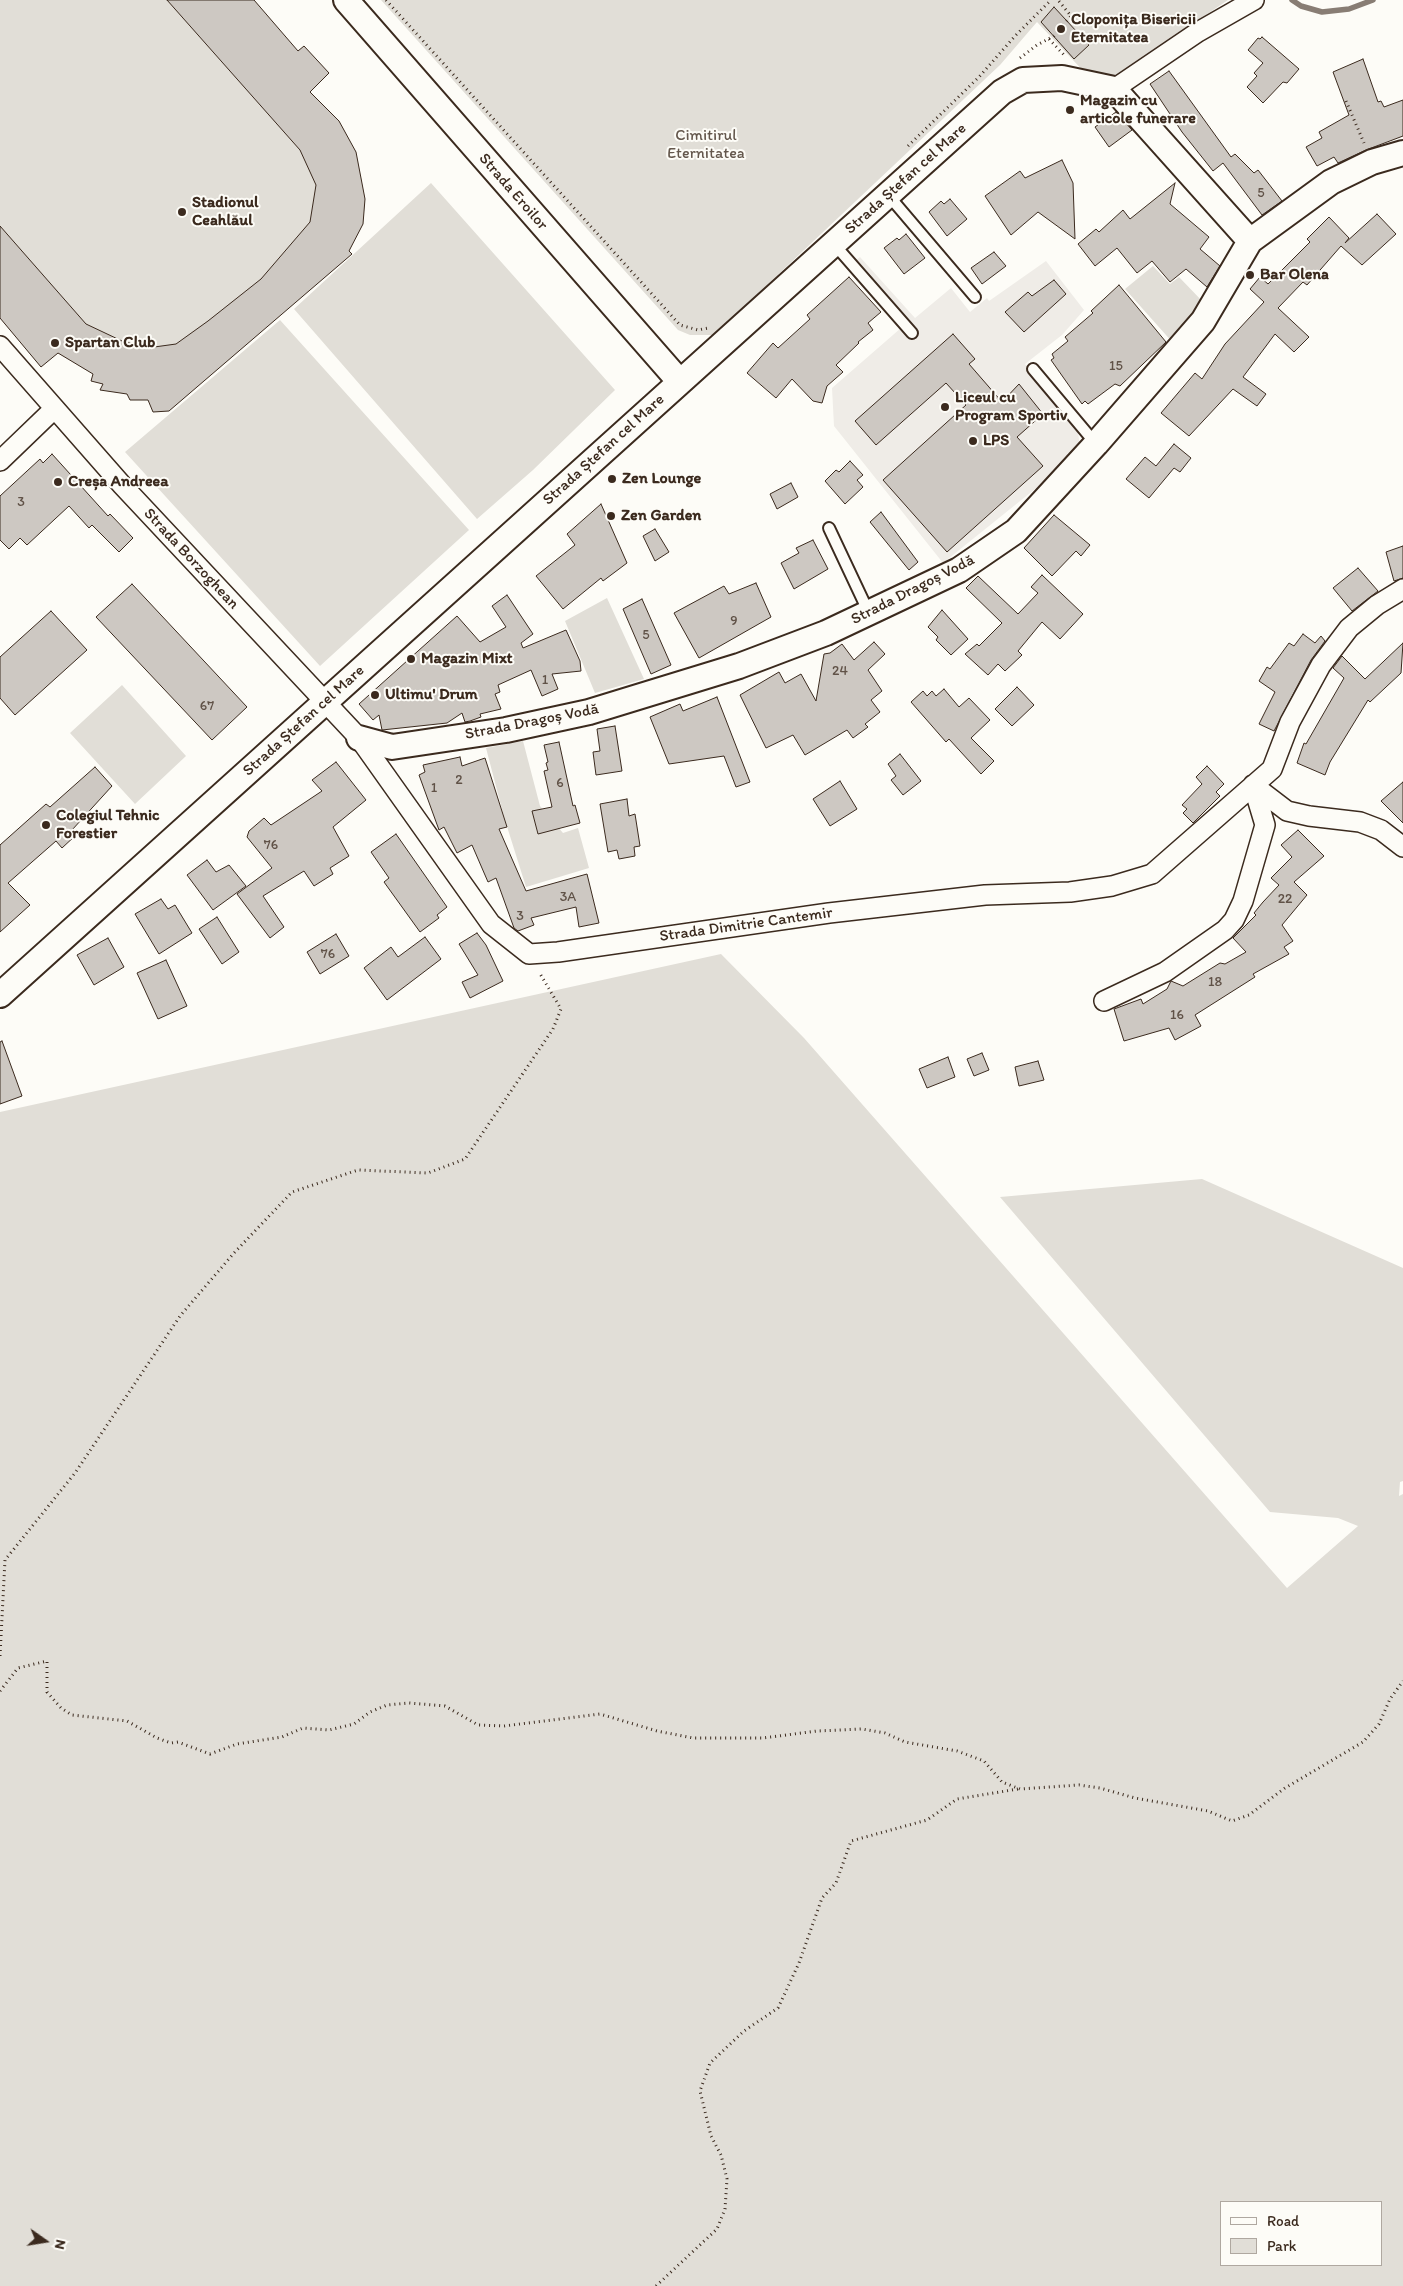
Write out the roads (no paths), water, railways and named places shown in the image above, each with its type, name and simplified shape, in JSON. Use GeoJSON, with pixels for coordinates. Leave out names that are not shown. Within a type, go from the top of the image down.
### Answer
{"type":"FeatureCollection","features":[{"type":"Feature","properties":{"kind":"street","name":"Strada Eroilor"},"geometry":{"type":"LineString","coordinates":[[346,0],[680,382]]}},
{"type":"Feature","properties":{"kind":"street"},"geometry":{"type":"LineString","coordinates":[[1250,241],[1114,89],[1198,32],[1252,1]]}},
{"type":"Feature","properties":{"kind":"street","name":"Strada Ștefan cel Mare"},"geometry":{"type":"LineString","coordinates":[[0,995],[889,196],[1002,92],[1023,80],[1062,78],[1114,89]]}},
{"type":"Feature","properties":{"kind":"street","name":"Strada Dragoș Vodă"},"geometry":{"type":"LineString","coordinates":[[359,738],[392,747],[506,730],[589,712],[739,666],[826,633],[960,570],[1016,531],[1096,444],[1203,320],[1250,241],[1316,192],[1372,162],[1403,153]]}},
{"type":"Feature","properties":{"kind":"street","name":"Strada Borzoghean"},"geometry":{"type":"LineString","coordinates":[[0,346],[54,409],[325,702]]}},
{"type":"Feature","properties":{"kind":"street"},"geometry":{"type":"LineString","coordinates":[[0,461],[54,409]]}},
{"type":"Feature","properties":{"kind":"street","name":"Strada Dimitrie Cantemir"},"geometry":{"type":"LineString","coordinates":[[359,738],[490,924],[529,954],[575,950],[829,913],[985,895],[1070,892],[1112,886],[1152,874],[1272,769],[1290,722],[1321,665],[1349,628],[1378,605],[1403,589]]}},
{"type":"Feature","properties":{"kind":"street"},"geometry":{"type":"LineString","coordinates":[[325,702],[359,738]]}},
{"type":"Feature","properties":{"kind":"street"},"geometry":{"type":"LineString","coordinates":[[1253,785],[1287,810],[1309,816],[1360,822],[1382,830],[1403,848]]}},
{"type":"Feature","properties":{"kind":"street"},"geometry":{"type":"LineString","coordinates":[[1104,1000],[1165,972],[1225,930],[1234,920],[1243,901],[1265,825],[1253,785]]}},
{"type":"Feature","properties":{"kind":"lane"},"geometry":{"type":"LineString","coordinates":[[889,196],[975,297]]}},
{"type":"Feature","properties":{"kind":"lane"},"geometry":{"type":"LineString","coordinates":[[834,244],[912,333]]}},
{"type":"Feature","properties":{"kind":"lane"},"geometry":{"type":"LineString","coordinates":[[1033,369],[1096,444]]}},
{"type":"Feature","properties":{"kind":"lane"},"geometry":{"type":"LineString","coordinates":[[829,528],[869,613]]}},
{"type":"Feature","properties":{"kind":"waterway"},"geometry":{"type":"LineString","coordinates":[[1292,0],[1301,6],[1322,12],[1349,9],[1373,0]]}},
{"type":"Feature","properties":{"kind":"place","name":"Cloponița Bisericii Eternitatea"},"geometry":{"type":"Point","coordinates":[1061,29]}},
{"type":"Feature","properties":{"kind":"place","name":"Magazin cu articole funerare"},"geometry":{"type":"Point","coordinates":[1070,110]}},
{"type":"Feature","properties":{"kind":"place","name":"Stadionul Ceahlăul"},"geometry":{"type":"Point","coordinates":[182,212]}},
{"type":"Feature","properties":{"kind":"place","name":"Bar Olena"},"geometry":{"type":"Point","coordinates":[1250,275]}},
{"type":"Feature","properties":{"kind":"place","name":"Spartan Club"},"geometry":{"type":"Point","coordinates":[55,343]}},
{"type":"Feature","properties":{"kind":"place","name":"Liceul cu Program Sportiv"},"geometry":{"type":"Point","coordinates":[945,407]}},
{"type":"Feature","properties":{"kind":"place","name":"LPS"},"geometry":{"type":"Point","coordinates":[973,441]}},
{"type":"Feature","properties":{"kind":"place","name":"Zen Lounge"},"geometry":{"type":"Point","coordinates":[612,479]}},
{"type":"Feature","properties":{"kind":"place","name":"Creșa Andreea"},"geometry":{"type":"Point","coordinates":[58,482]}},
{"type":"Feature","properties":{"kind":"place","name":"Zen Garden"},"geometry":{"type":"Point","coordinates":[611,516]}},
{"type":"Feature","properties":{"kind":"place","name":"Magazin Mixt"},"geometry":{"type":"Point","coordinates":[411,659]}},
{"type":"Feature","properties":{"kind":"place","name":"Ultimu' Drum"},"geometry":{"type":"Point","coordinates":[375,695]}},
{"type":"Feature","properties":{"kind":"place","name":"Colegiul Tehnic Forestier"},"geometry":{"type":"Point","coordinates":[46,825]}},
{"type":"Feature","properties":{"kind":"park label","name":"Cimitirul Eternitatea"},"geometry":{"type":"Point","coordinates":[706,145]}}]}
